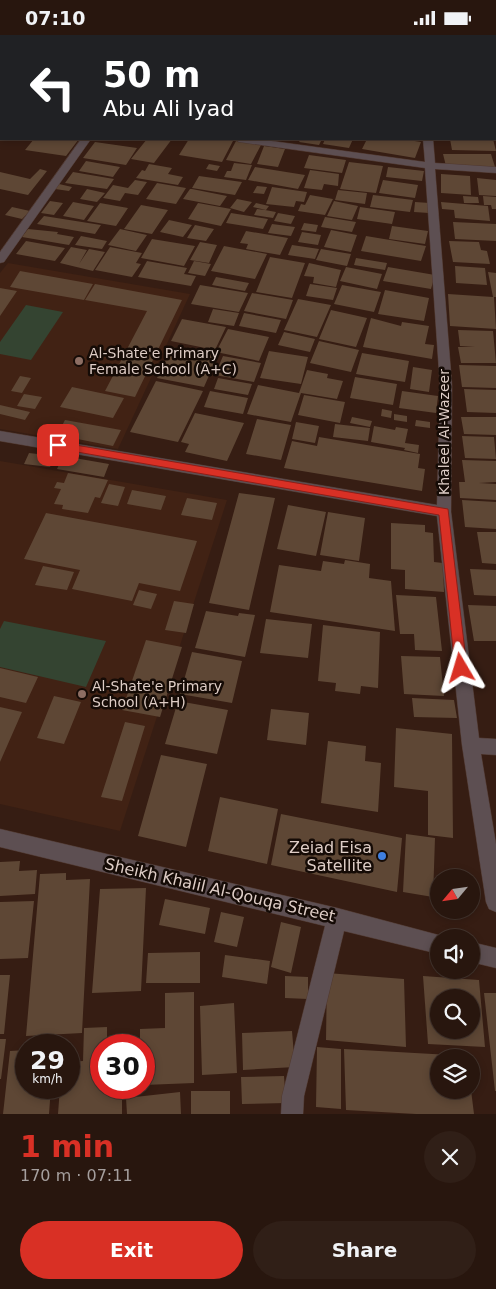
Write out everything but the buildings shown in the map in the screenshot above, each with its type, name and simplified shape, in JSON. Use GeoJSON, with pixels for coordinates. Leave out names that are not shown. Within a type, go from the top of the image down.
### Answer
{"type":"FeatureCollection","features":[{"type":"Feature","properties":{"kind":"street"},"geometry":{"type":"LineString","coordinates":[[0,260],[85,140]]}},
{"type":"Feature","properties":{"kind":"street"},"geometry":{"type":"LineString","coordinates":[[246,140],[429,167],[496,170]]}},
{"type":"Feature","properties":{"kind":"street","name":"Khaleel Al-Wazeer"},"geometry":{"type":"LineString","coordinates":[[428,140],[446,386],[444,512],[471,745],[496,902]]}},
{"type":"Feature","properties":{"kind":"street"},"geometry":{"type":"LineString","coordinates":[[0,435],[444,512]]}},
{"type":"Feature","properties":{"kind":"street"},"geometry":{"type":"LineString","coordinates":[[471,745],[496,747]]}},
{"type":"Feature","properties":{"kind":"street","name":"Sheikh Khalil Al-Qouqa Street"},"geometry":{"type":"LineString","coordinates":[[0,838],[430,942]]}},
{"type":"Feature","properties":{"kind":"street"},"geometry":{"type":"LineString","coordinates":[[292,1114],[293,1096],[337,918]]}},
{"type":"Feature","properties":{"kind":"street"},"geometry":{"type":"LineString","coordinates":[[480,954],[496,958]]}},
{"type":"Feature","properties":{"kind":"shaded area","name":"Al-Shate'e Primary Female School (A+C)"},"geometry":{"type":"Polygon","coordinates":[[[8,263],[190,294],[118,449],[0,429],[0,273],[8,263]]]}},
{"type":"Feature","properties":{"kind":"shaded area","name":"Al-Shate'e Primary School (A+H)"},"geometry":{"type":"Polygon","coordinates":[[[0,461],[227,500],[120,831],[0,804],[0,461]]]}},
{"type":"Feature","properties":{"kind":"green space"},"geometry":{"type":"Polygon","coordinates":[[[26,305],[63,312],[31,360],[0,354],[0,342],[26,305]]]}},
{"type":"Feature","properties":{"kind":"green space"},"geometry":{"type":"Polygon","coordinates":[[[4,621],[106,641],[86,687],[0,667],[0,629],[4,621]]]}},
{"type":"Feature","properties":{"kind":"place","name":"Al-Shate'e Primary Female School (A+C)"},"geometry":{"type":"Point","coordinates":[79,361]}},
{"type":"Feature","properties":{"kind":"place","name":"Al-Shate'e Primary School (A+H)"},"geometry":{"type":"Point","coordinates":[82,694]}},
{"type":"Feature","properties":{"kind":"place","name":"Zeiad Eisa Satellite"},"geometry":{"type":"Point","coordinates":[382,856]}},
{"type":"Feature","properties":{"kind":"route"},"geometry":{"type":"LineString","coordinates":[[58,445],[444,512],[461,668]]}}]}
